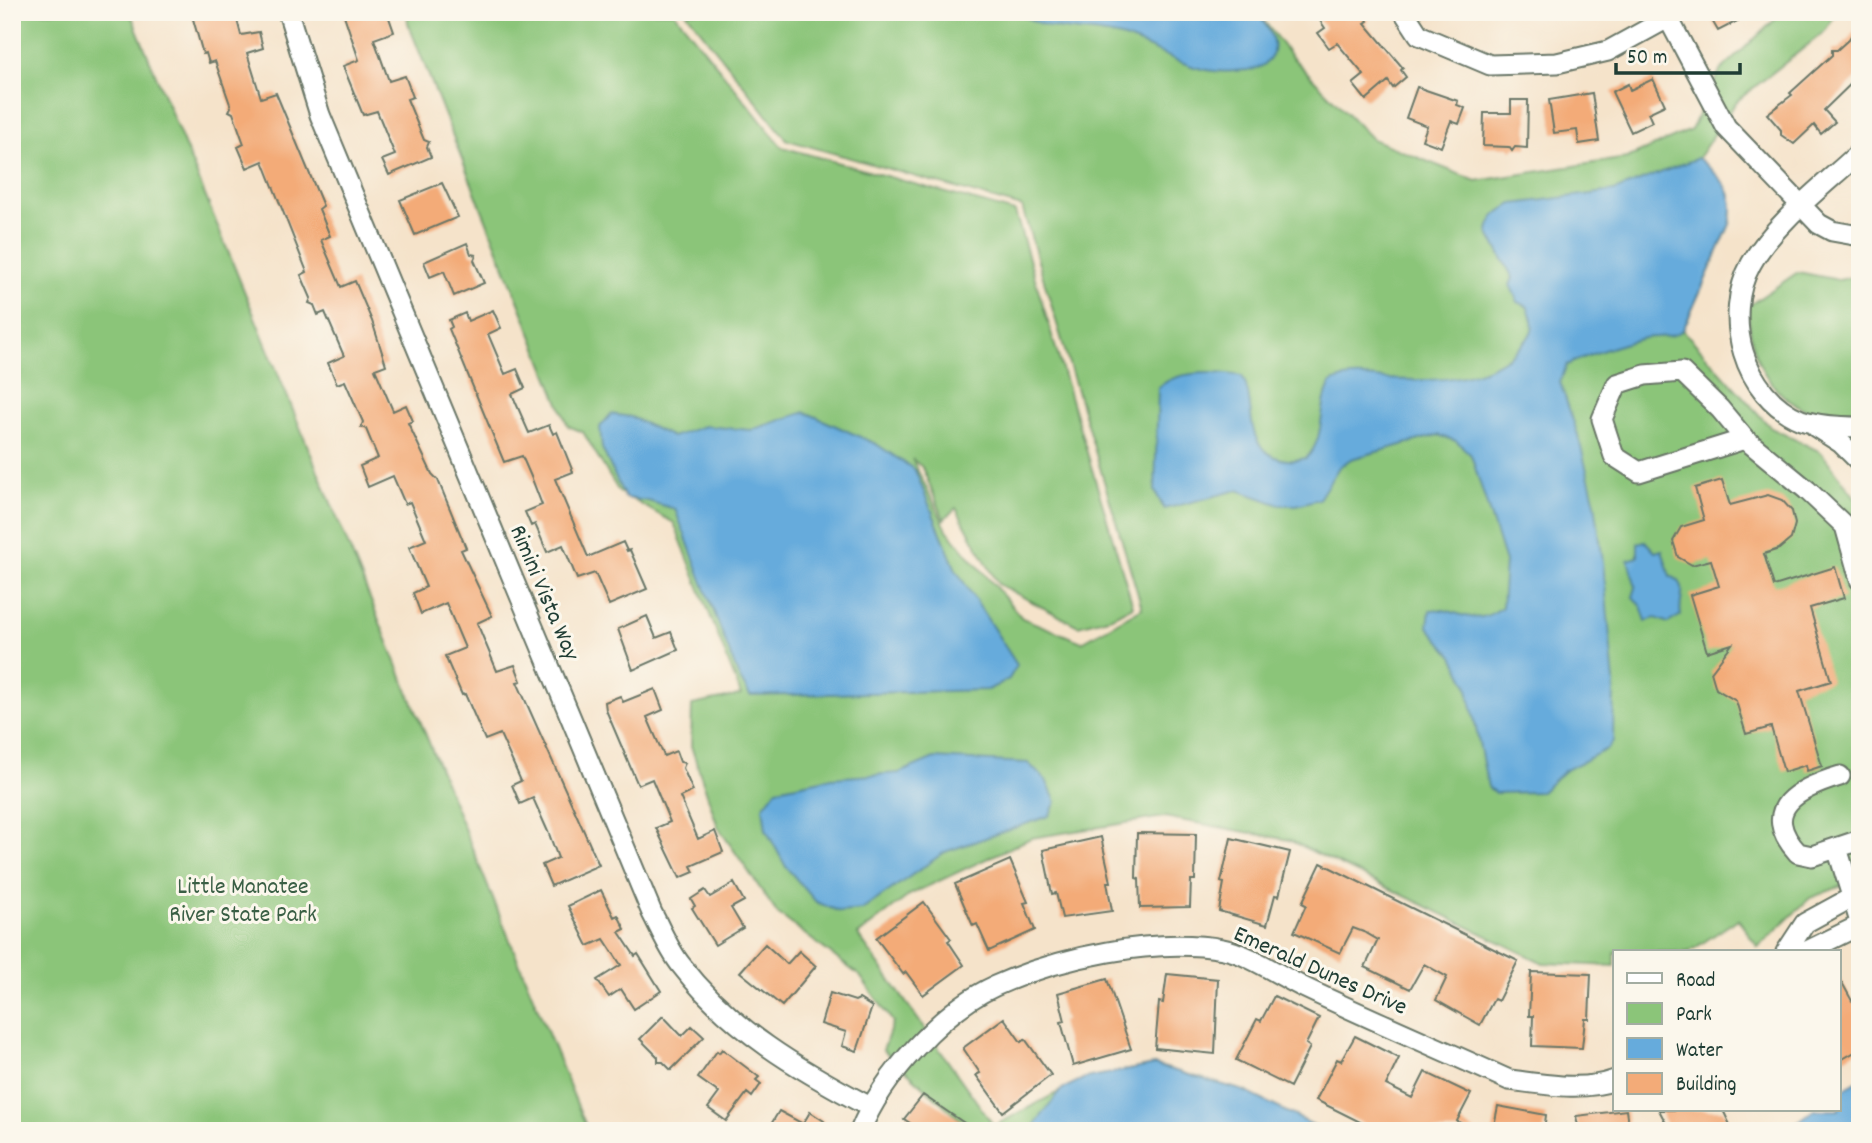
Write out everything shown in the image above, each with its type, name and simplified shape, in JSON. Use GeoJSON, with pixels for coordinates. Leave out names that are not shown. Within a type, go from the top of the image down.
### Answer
{"type":"FeatureCollection","features":[{"type":"Feature","properties":{"kind":"street","name":"Rimini Vista Way"},"geometry":{"type":"LineString","coordinates":[[288,12],[320,115],[652,913],[679,963],[710,999],[755,1040],[870,1107]]}},
{"type":"Feature","properties":{"kind":"street"},"geometry":{"type":"LineString","coordinates":[[1404,12],[1419,35],[1490,65],[1557,63],[1608,51],[1666,15],[1726,127],[1801,208],[1832,231],[1860,236]]}},
{"type":"Feature","properties":{"kind":"street"},"geometry":{"type":"LineString","coordinates":[[1860,152],[1770,239],[1751,264],[1741,288],[1737,319],[1746,360],[1759,384],[1777,404],[1841,443],[1860,462]]}},
{"type":"Feature","properties":{"kind":"street"},"geometry":{"type":"LineString","coordinates":[[1745,439],[1639,472],[1614,456],[1602,419],[1617,384],[1645,374],[1682,372],[1720,409],[1745,439],[1807,490],[1845,526],[1859,578]]}},
{"type":"Feature","properties":{"kind":"street"},"geometry":{"type":"LineString","coordinates":[[1802,420],[1860,427]]}},
{"type":"Feature","properties":{"kind":"street"},"geometry":{"type":"LineString","coordinates":[[1840,776],[1807,786],[1794,795],[1783,814],[1782,828],[1798,853],[1812,856],[1860,840]]}},
{"type":"Feature","properties":{"kind":"street"},"geometry":{"type":"LineString","coordinates":[[1809,950],[1860,924],[1856,894],[1837,848]]}},
{"type":"Feature","properties":{"kind":"street"},"geometry":{"type":"LineString","coordinates":[[1787,950],[1805,923],[1856,894]]}},
{"type":"Feature","properties":{"kind":"street","name":"Emerald Dunes Drive"},"geometry":{"type":"LineString","coordinates":[[860,1131],[870,1107],[936,1026],[994,986],[1071,961],[1151,944],[1226,949],[1508,1080],[1556,1086],[1601,1085],[1613,1081]]}},
{"type":"Feature","properties":{"kind":"green space","name":"Little Manatee River State Park"},"geometry":{"type":"Polygon","coordinates":[[[12,12],[130,12],[588,1131],[12,1131],[12,12]]]}},
{"type":"Feature","properties":{"kind":"green space"},"geometry":{"type":"Polygon","coordinates":[[[407,12],[674,12],[782,147],[1015,212],[1133,606],[1112,617],[1078,626],[998,584],[956,508],[944,519],[922,467],[912,459],[947,530],[1022,618],[1082,642],[1142,608],[1022,207],[787,140],[686,12],[1257,12],[1291,56],[1372,139],[1476,181],[1627,158],[1691,130],[1720,71],[1783,12],[1837,12],[1824,32],[1737,101],[1698,158],[1725,186],[1732,212],[1730,224],[1683,330],[1771,428],[1821,452],[1860,504],[1860,879],[1810,898],[1758,947],[1738,919],[1692,950],[1613,950],[1613,966],[1543,963],[1289,840],[1164,817],[1031,838],[911,894],[858,935],[994,1126],[1085,1078],[1155,1065],[1244,1091],[1325,1131],[973,1131],[883,1050],[893,1022],[860,976],[777,913],[718,827],[691,746],[692,705],[741,695],[674,523],[619,492],[583,432],[568,426],[408,23],[407,12]]]}},
{"type":"Feature","properties":{"kind":"green space"},"geometry":{"type":"Polygon","coordinates":[[[1798,272],[1839,280],[1860,275],[1860,418],[1834,417],[1812,412],[1793,403],[1777,390],[1756,354],[1750,331],[1748,306],[1798,272]]]}},
{"type":"Feature","properties":{"kind":"water"},"geometry":{"type":"Polygon","coordinates":[[[1017,12],[1257,12],[1272,38],[1273,52],[1265,64],[1254,69],[1219,72],[1205,70],[1124,38],[1044,25],[1017,12]]]}},
{"type":"Feature","properties":{"kind":"water"},"geometry":{"type":"Polygon","coordinates":[[[1698,158],[1726,186],[1732,203],[1732,213],[1730,224],[1683,330],[1673,335],[1631,342],[1576,361],[1567,365],[1560,382],[1578,435],[1595,503],[1614,682],[1613,741],[1607,749],[1564,771],[1541,792],[1495,793],[1488,787],[1467,684],[1453,656],[1428,627],[1430,610],[1482,617],[1502,607],[1505,562],[1471,455],[1456,441],[1438,435],[1351,459],[1339,467],[1319,499],[1297,505],[1280,505],[1238,490],[1164,509],[1155,491],[1158,388],[1176,378],[1198,373],[1242,376],[1254,430],[1263,449],[1281,459],[1306,458],[1317,441],[1327,391],[1332,382],[1359,377],[1421,380],[1473,374],[1505,359],[1528,338],[1533,324],[1530,313],[1527,306],[1518,302],[1510,285],[1513,278],[1488,232],[1493,218],[1500,212],[1513,204],[1614,191],[1698,158]]]}},
{"type":"Feature","properties":{"kind":"water"},"geometry":{"type":"Polygon","coordinates":[[[805,412],[876,444],[915,470],[956,570],[1017,665],[1009,679],[988,690],[750,696],[738,675],[675,509],[625,498],[602,448],[600,427],[611,414],[631,417],[672,437],[704,426],[751,430],[805,412]]]}},
{"type":"Feature","properties":{"kind":"water"},"geometry":{"type":"Polygon","coordinates":[[[1645,541],[1655,552],[1662,550],[1670,576],[1677,579],[1682,588],[1681,615],[1668,623],[1656,618],[1646,621],[1641,606],[1633,597],[1636,587],[1628,560],[1638,557],[1638,543],[1645,541]]]}},
{"type":"Feature","properties":{"kind":"water"},"geometry":{"type":"Polygon","coordinates":[[[934,758],[1028,763],[1046,780],[1056,802],[1049,816],[945,852],[862,910],[840,912],[816,902],[786,867],[766,830],[763,807],[777,789],[831,778],[899,773],[934,758]]]}},
{"type":"Feature","properties":{"kind":"water"},"geometry":{"type":"Polygon","coordinates":[[[1155,1065],[1244,1091],[1325,1131],[1030,1131],[1062,1089],[1085,1078],[1155,1065]]]}},
{"type":"Feature","properties":{"kind":"water"},"geometry":{"type":"Polygon","coordinates":[[[1860,1080],[1860,1131],[1785,1131],[1811,1112],[1840,1112],[1840,1091],[1860,1080]]]}},
{"type":"Feature","properties":{"kind":"building"},"geometry":{"type":"Polygon","coordinates":[[[191,12],[235,12],[241,35],[259,32],[263,48],[247,53],[261,98],[276,93],[323,206],[319,209],[330,236],[321,240],[341,287],[355,281],[386,365],[375,369],[393,411],[406,405],[413,421],[408,423],[432,474],[438,480],[466,548],[461,550],[492,616],[477,623],[497,671],[515,665],[521,681],[517,682],[599,865],[551,886],[542,865],[558,858],[549,834],[533,798],[520,804],[512,785],[521,781],[500,734],[485,740],[465,694],[462,695],[445,656],[465,648],[446,603],[421,614],[413,593],[426,587],[409,547],[426,540],[410,502],[405,504],[393,476],[368,487],[360,466],[378,458],[366,429],[361,427],[363,422],[345,381],[337,384],[328,363],[344,356],[325,312],[318,315],[314,305],[309,303],[311,298],[301,275],[307,272],[263,161],[247,168],[238,147],[244,144],[233,113],[229,111],[231,107],[215,61],[209,63],[206,53],[203,54],[191,12]]]}},
{"type":"Feature","properties":{"kind":"building"},"geometry":{"type":"Polygon","coordinates":[[[343,12],[387,12],[394,32],[374,39],[389,81],[405,76],[413,97],[407,99],[424,140],[429,142],[427,147],[431,157],[389,175],[382,160],[395,155],[377,111],[363,115],[343,66],[359,60],[343,12]]]}},
{"type":"Feature","properties":{"kind":"building"},"geometry":{"type":"Polygon","coordinates":[[[1314,12],[1363,12],[1368,21],[1365,23],[1403,68],[1401,70],[1406,77],[1393,88],[1388,81],[1366,100],[1353,84],[1364,75],[1337,43],[1329,48],[1318,33],[1325,28],[1314,12]]]}},
{"type":"Feature","properties":{"kind":"building"},"geometry":{"type":"Polygon","coordinates":[[[1719,12],[1755,12],[1718,31],[1710,17],[1719,12]]]}},
{"type":"Feature","properties":{"kind":"building"},"geometry":{"type":"Polygon","coordinates":[[[1860,22],[1860,75],[1824,110],[1835,122],[1821,134],[1814,125],[1794,144],[1781,135],[1781,130],[1767,114],[1792,95],[1790,93],[1832,55],[1832,50],[1837,50],[1849,39],[1860,22]]]}},
{"type":"Feature","properties":{"kind":"building"},"geometry":{"type":"Polygon","coordinates":[[[1653,79],[1665,105],[1648,113],[1652,122],[1631,132],[1612,92],[1628,84],[1630,90],[1653,79]]]}},
{"type":"Feature","properties":{"kind":"building"},"geometry":{"type":"Polygon","coordinates":[[[1417,87],[1458,101],[1457,105],[1465,108],[1459,124],[1451,121],[1441,147],[1422,140],[1427,126],[1406,118],[1417,87]]]}},
{"type":"Feature","properties":{"kind":"building"},"geometry":{"type":"Polygon","coordinates":[[[1592,93],[1599,141],[1579,144],[1577,130],[1554,133],[1549,100],[1592,93]]]}},
{"type":"Feature","properties":{"kind":"building"},"geometry":{"type":"Polygon","coordinates":[[[1511,100],[1528,100],[1527,148],[1515,147],[1512,151],[1509,147],[1483,146],[1484,113],[1511,113],[1511,100]]]}},
{"type":"Feature","properties":{"kind":"building"},"geometry":{"type":"Polygon","coordinates":[[[442,183],[458,217],[415,235],[400,200],[442,183]]]}},
{"type":"Feature","properties":{"kind":"building"},"geometry":{"type":"Polygon","coordinates":[[[467,243],[471,254],[476,255],[474,260],[484,283],[454,296],[444,271],[430,277],[424,262],[467,243]]]}},
{"type":"Feature","properties":{"kind":"building"},"geometry":{"type":"Polygon","coordinates":[[[493,310],[501,328],[488,334],[505,374],[517,369],[525,388],[512,394],[529,433],[549,425],[553,434],[557,432],[573,472],[555,479],[588,557],[623,542],[627,551],[630,550],[647,589],[609,605],[595,573],[577,579],[563,545],[547,552],[535,524],[531,526],[525,512],[542,505],[532,479],[522,456],[504,462],[449,329],[452,327],[449,320],[465,313],[468,321],[493,310]]]}},
{"type":"Feature","properties":{"kind":"building"},"geometry":{"type":"Polygon","coordinates":[[[1722,480],[1730,505],[1768,495],[1782,500],[1792,511],[1795,524],[1791,539],[1779,549],[1764,554],[1774,586],[1835,567],[1844,598],[1810,608],[1831,681],[1799,691],[1822,766],[1807,771],[1806,765],[1784,772],[1771,727],[1746,734],[1736,701],[1716,689],[1711,672],[1732,644],[1707,652],[1690,595],[1719,586],[1711,560],[1692,565],[1678,557],[1673,541],[1681,527],[1704,520],[1695,488],[1722,480]]]}},
{"type":"Feature","properties":{"kind":"building"},"geometry":{"type":"Polygon","coordinates":[[[647,616],[656,638],[671,632],[678,650],[633,670],[618,629],[647,616]]]}},
{"type":"Feature","properties":{"kind":"building"},"geometry":{"type":"Polygon","coordinates":[[[655,689],[663,710],[647,717],[664,756],[676,751],[680,762],[685,763],[683,768],[693,791],[680,797],[698,839],[715,831],[723,852],[691,866],[694,872],[680,878],[656,828],[670,822],[652,779],[638,785],[606,710],[605,702],[620,696],[623,702],[655,689]]]}},
{"type":"Feature","properties":{"kind":"building"},"geometry":{"type":"Polygon","coordinates":[[[1137,833],[1196,834],[1195,880],[1191,880],[1190,907],[1140,908],[1139,879],[1136,878],[1137,833]]]}},
{"type":"Feature","properties":{"kind":"building"},"geometry":{"type":"Polygon","coordinates":[[[1101,837],[1111,882],[1107,882],[1112,911],[1062,918],[1056,893],[1052,894],[1043,850],[1101,837]]]}},
{"type":"Feature","properties":{"kind":"building"},"geometry":{"type":"Polygon","coordinates":[[[1231,838],[1290,852],[1279,896],[1275,895],[1267,925],[1219,911],[1224,883],[1221,882],[1231,838]]]}},
{"type":"Feature","properties":{"kind":"building"},"geometry":{"type":"Polygon","coordinates":[[[1010,860],[1028,902],[1024,903],[1035,930],[989,951],[977,924],[973,926],[955,884],[1010,860]]]}},
{"type":"Feature","properties":{"kind":"building"},"geometry":{"type":"Polygon","coordinates":[[[1321,863],[1518,961],[1498,1001],[1494,999],[1480,1025],[1436,1000],[1447,977],[1424,964],[1410,989],[1365,967],[1378,940],[1366,933],[1353,928],[1340,953],[1294,932],[1306,905],[1302,903],[1321,863]]]}},
{"type":"Feature","properties":{"kind":"building"},"geometry":{"type":"Polygon","coordinates":[[[734,883],[744,901],[731,908],[743,928],[715,945],[692,908],[695,906],[691,899],[705,890],[710,897],[734,883]]]}},
{"type":"Feature","properties":{"kind":"building"},"geometry":{"type":"Polygon","coordinates":[[[601,890],[614,917],[618,915],[625,929],[619,932],[635,956],[638,954],[661,991],[634,1009],[621,989],[609,997],[597,980],[621,965],[604,939],[588,946],[568,906],[601,890]]]}},
{"type":"Feature","properties":{"kind":"building"},"geometry":{"type":"Polygon","coordinates":[[[924,902],[951,939],[948,941],[964,965],[923,995],[876,938],[924,902]]]}},
{"type":"Feature","properties":{"kind":"building"},"geometry":{"type":"Polygon","coordinates":[[[765,944],[787,964],[799,951],[816,966],[782,1006],[740,972],[765,944]]]}},
{"type":"Feature","properties":{"kind":"building"},"geometry":{"type":"Polygon","coordinates":[[[1531,972],[1591,974],[1589,1019],[1585,1019],[1582,1048],[1532,1046],[1533,1016],[1529,1016],[1531,972]]]}},
{"type":"Feature","properties":{"kind":"building"},"geometry":{"type":"Polygon","coordinates":[[[1167,974],[1218,979],[1215,1054],[1155,1048],[1159,1002],[1163,1003],[1167,974]]]}},
{"type":"Feature","properties":{"kind":"building"},"geometry":{"type":"Polygon","coordinates":[[[1107,979],[1131,1049],[1073,1066],[1061,1022],[1065,1021],[1058,993],[1107,979]]]}},
{"type":"Feature","properties":{"kind":"building"},"geometry":{"type":"Polygon","coordinates":[[[1840,979],[1852,1001],[1860,997],[1860,1049],[1840,1060],[1840,979]]]}},
{"type":"Feature","properties":{"kind":"building"},"geometry":{"type":"Polygon","coordinates":[[[830,993],[855,1001],[859,999],[872,1007],[857,1051],[842,1046],[846,1032],[821,1024],[830,993]]]}},
{"type":"Feature","properties":{"kind":"building"},"geometry":{"type":"Polygon","coordinates":[[[1274,996],[1319,1018],[1306,1044],[1310,1047],[1290,1087],[1236,1060],[1257,1019],[1261,1021],[1274,996]]]}},
{"type":"Feature","properties":{"kind":"building"},"geometry":{"type":"Polygon","coordinates":[[[663,1016],[682,1036],[692,1026],[704,1037],[671,1070],[663,1062],[658,1062],[658,1057],[640,1039],[663,1016]]]}},
{"type":"Feature","properties":{"kind":"building"},"geometry":{"type":"Polygon","coordinates":[[[1004,1018],[1021,1042],[1025,1039],[1051,1075],[1003,1112],[976,1075],[980,1073],[963,1048],[1004,1018]]]}},
{"type":"Feature","properties":{"kind":"building"},"geometry":{"type":"Polygon","coordinates":[[[1355,1036],[1399,1058],[1386,1085],[1412,1098],[1425,1072],[1471,1094],[1457,1121],[1475,1131],[1378,1131],[1316,1100],[1337,1059],[1341,1061],[1355,1036]]]}},
{"type":"Feature","properties":{"kind":"building"},"geometry":{"type":"Polygon","coordinates":[[[722,1049],[759,1077],[756,1080],[761,1084],[752,1097],[747,1093],[726,1121],[708,1108],[719,1093],[698,1078],[717,1051],[719,1053],[722,1049]]]}},
{"type":"Feature","properties":{"kind":"building"},"geometry":{"type":"Polygon","coordinates":[[[923,1095],[976,1131],[922,1131],[904,1119],[923,1095]]]}},
{"type":"Feature","properties":{"kind":"building"},"geometry":{"type":"Polygon","coordinates":[[[1498,1106],[1546,1115],[1544,1131],[1493,1131],[1498,1106]]]}},
{"type":"Feature","properties":{"kind":"building"},"geometry":{"type":"Polygon","coordinates":[[[779,1111],[803,1124],[810,1112],[824,1121],[818,1131],[767,1131],[779,1111]]]}},
{"type":"Feature","properties":{"kind":"building"},"geometry":{"type":"Polygon","coordinates":[[[1626,1112],[1629,1131],[1579,1131],[1576,1116],[1626,1112]]]}},
{"type":"Feature","properties":{"kind":"building"},"geometry":{"type":"Polygon","coordinates":[[[1660,1112],[1724,1112],[1733,1131],[1670,1131],[1660,1112]]]}}]}
